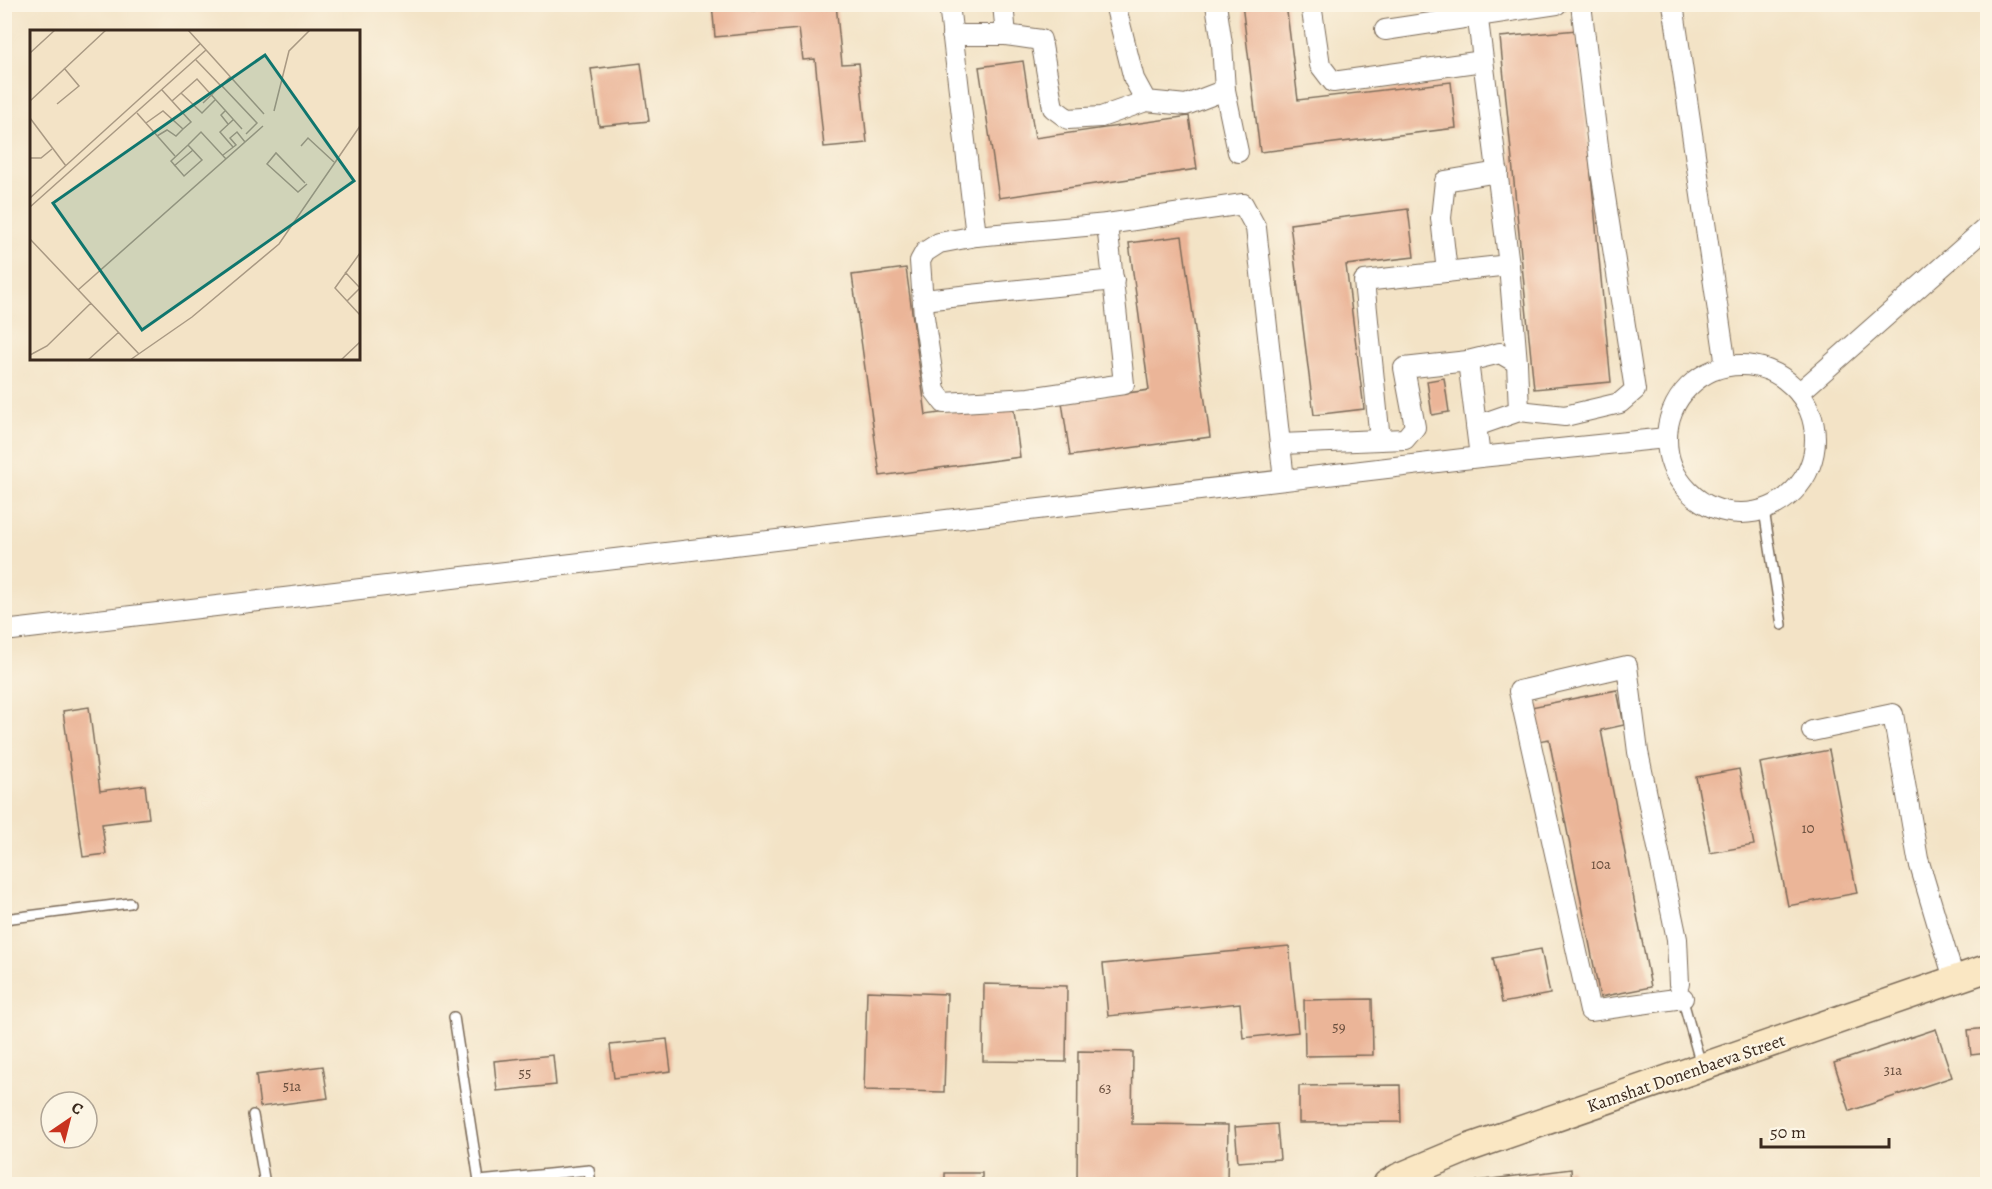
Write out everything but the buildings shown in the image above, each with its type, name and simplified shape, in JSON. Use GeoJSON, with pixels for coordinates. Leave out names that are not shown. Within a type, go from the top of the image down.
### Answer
{"type":"FeatureCollection","features":[{"type":"Feature","properties":{"kind":"street"},"geometry":{"type":"LineString","coordinates":[[949,4],[976,236]]}},
{"type":"Feature","properties":{"kind":"street"},"geometry":{"type":"LineString","coordinates":[[1003,4],[1006,34]]}},
{"type":"Feature","properties":{"kind":"street"},"geometry":{"type":"LineString","coordinates":[[1115,4],[1134,79],[1146,101]]}},
{"type":"Feature","properties":{"kind":"street"},"geometry":{"type":"LineString","coordinates":[[1216,4],[1225,90],[1238,152]]}},
{"type":"Feature","properties":{"kind":"street"},"geometry":{"type":"LineString","coordinates":[[1311,4],[1320,64],[1334,82],[1483,61]]}},
{"type":"Feature","properties":{"kind":"street"},"geometry":{"type":"LineString","coordinates":[[1384,30],[1477,10],[1557,4]]}},
{"type":"Feature","properties":{"kind":"street"},"geometry":{"type":"LineString","coordinates":[[1476,426],[1519,411],[1565,416],[1620,403],[1635,390],[1601,171],[1581,4]]}},
{"type":"Feature","properties":{"kind":"street"},"geometry":{"type":"LineString","coordinates":[[1673,4],[1726,366]]}},
{"type":"Feature","properties":{"kind":"street"},"geometry":{"type":"LineString","coordinates":[[1477,10],[1509,265],[1519,411]]}},
{"type":"Feature","properties":{"kind":"street"},"geometry":{"type":"LineString","coordinates":[[952,35],[1006,34],[1041,40],[1053,108],[1068,119],[1101,117],[1146,101],[1186,105],[1225,90]]}},
{"type":"Feature","properties":{"kind":"street"},"geometry":{"type":"LineString","coordinates":[[1447,272],[1441,218],[1445,181],[1498,172]]}},
{"type":"Feature","properties":{"kind":"street"},"geometry":{"type":"LineString","coordinates":[[1107,224],[1124,384],[1029,398],[944,403],[934,391],[920,261],[925,252],[939,243],[976,236],[1107,224],[1243,204],[1256,228],[1284,480]]}},
{"type":"Feature","properties":{"kind":"street"},"geometry":{"type":"LineString","coordinates":[[1799,393],[1988,226]]}},
{"type":"Feature","properties":{"kind":"street"},"geometry":{"type":"LineString","coordinates":[[1380,440],[1364,280],[1509,265]]}},
{"type":"Feature","properties":{"kind":"street"},"geometry":{"type":"LineString","coordinates":[[923,300],[1114,280]]}},
{"type":"Feature","properties":{"kind":"street"},"geometry":{"type":"LineString","coordinates":[[1373,373],[1468,361],[1500,353],[1516,363]]}},
{"type":"Feature","properties":{"kind":"street"},"geometry":{"type":"LineString","coordinates":[[1468,361],[1480,457]]}},
{"type":"Feature","properties":{"kind":"street"},"geometry":{"type":"LineString","coordinates":[[1746,365],[1766,369],[1784,379],[1799,393],[1809,411],[1815,430],[1814,451],[1808,470],[1797,487],[1782,501],[1764,510],[1741,514],[1718,510],[1697,499],[1680,482],[1670,461],[1666,438],[1670,418],[1678,400],[1690,384],[1707,373],[1726,366],[1746,365]]}},
{"type":"Feature","properties":{"kind":"street"},"geometry":{"type":"LineString","coordinates":[[1280,444],[1405,439],[1415,427],[1404,368]]}},
{"type":"Feature","properties":{"kind":"street"},"geometry":{"type":"LineString","coordinates":[[4,631],[1480,457],[1666,438]]}},
{"type":"Feature","properties":{"kind":"street"},"geometry":{"type":"LineString","coordinates":[[1627,666],[1638,752],[1677,939],[1681,992],[1590,1011],[1519,691],[1627,666]]}},
{"type":"Feature","properties":{"kind":"street"},"geometry":{"type":"LineString","coordinates":[[1812,731],[1893,714],[1918,859],[1954,979]]}},
{"type":"Feature","properties":{"kind":"street","name":"Kamshat Donenbaeva Street"},"geometry":{"type":"LineString","coordinates":[[1387,1185],[1400,1177],[1468,1148],[1988,968]]}},
{"type":"Feature","properties":{"kind":"lane"},"geometry":{"type":"LineString","coordinates":[[1764,510],[1782,625]]}},
{"type":"Feature","properties":{"kind":"lane"},"geometry":{"type":"LineString","coordinates":[[4,919],[130,903]]}},
{"type":"Feature","properties":{"kind":"lane"},"geometry":{"type":"LineString","coordinates":[[1681,992],[1702,1067]]}},
{"type":"Feature","properties":{"kind":"lane"},"geometry":{"type":"LineString","coordinates":[[454,1017],[479,1181],[589,1170],[591,1185]]}},
{"type":"Feature","properties":{"kind":"lane"},"geometry":{"type":"LineString","coordinates":[[253,1115],[265,1185]]}}]}
